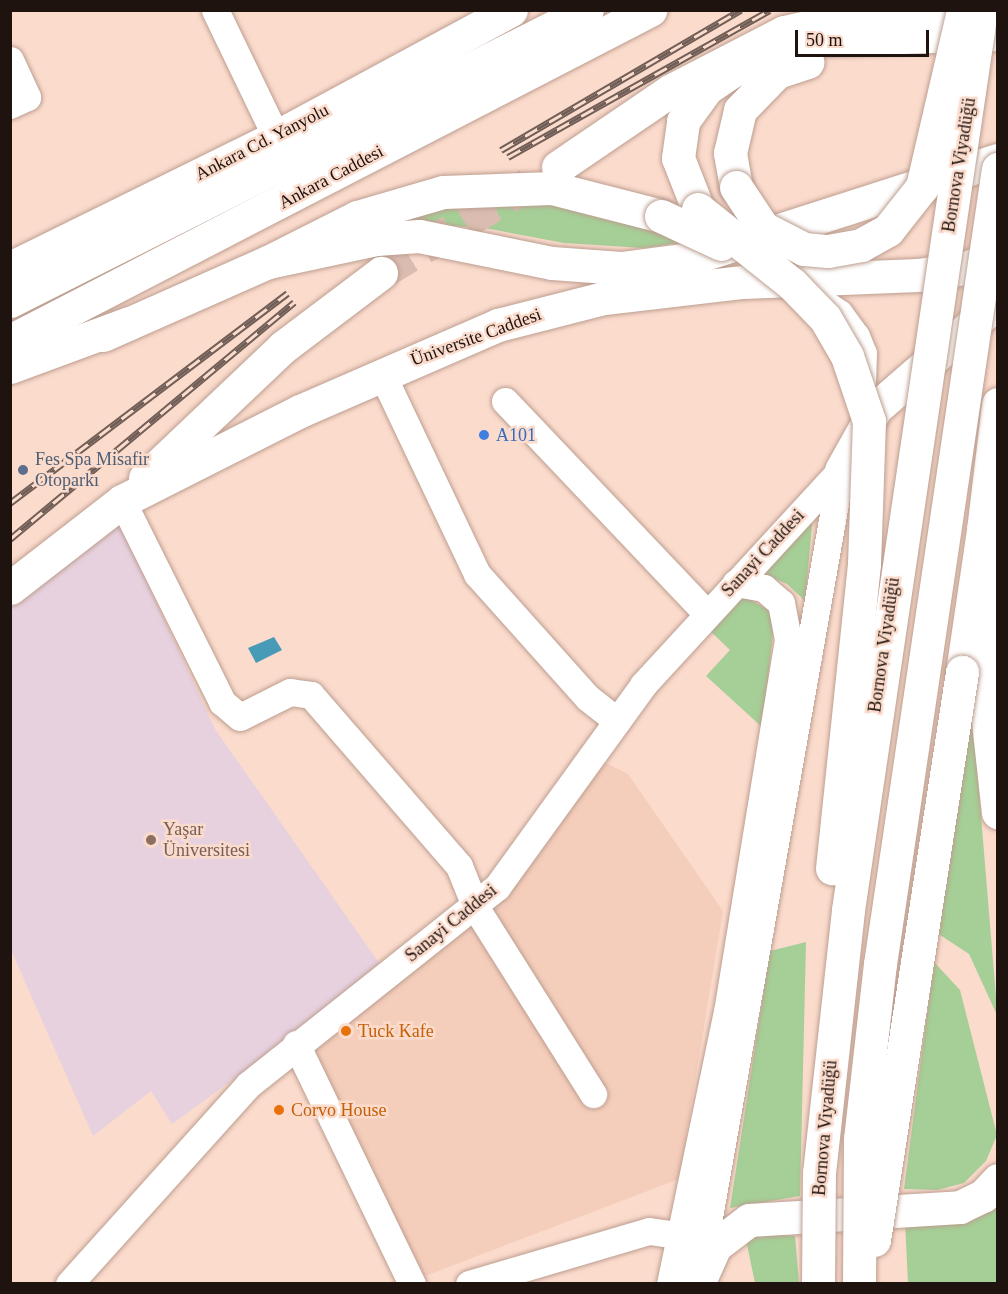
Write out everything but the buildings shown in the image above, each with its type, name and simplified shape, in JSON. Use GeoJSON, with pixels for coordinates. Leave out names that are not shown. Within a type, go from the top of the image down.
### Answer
{"type":"FeatureCollection","features":[{"type":"Feature","properties":{"kind":"main road","name":"Ankara Cd. Yanyolu"},"geometry":{"type":"LineString","coordinates":[[10,268],[276,137],[511,10]]}},
{"type":"Feature","properties":{"kind":"main road"},"geometry":{"type":"LineString","coordinates":[[399,105],[554,10]]}},
{"type":"Feature","properties":{"kind":"main road","name":"Ankara Caddesi"},"geometry":{"type":"LineString","coordinates":[[10,301],[587,10]]}},
{"type":"Feature","properties":{"kind":"main road","name":"Ankara Caddesi"},"geometry":{"type":"LineString","coordinates":[[10,341],[650,10]]}},
{"type":"Feature","properties":{"kind":"main road"},"geometry":{"type":"LineString","coordinates":[[963,10],[922,187],[888,230],[861,245],[828,251],[804,249],[763,228],[736,187],[732,130],[754,91],[777,72],[841,57],[998,57]]}},
{"type":"Feature","properties":{"kind":"main road","name":"Bornova Viyadüğü"},"geometry":{"type":"LineString","coordinates":[[818,1284],[819,1173],[882,654],[981,10]]}},
{"type":"Feature","properties":{"kind":"main road"},"geometry":{"type":"LineString","coordinates":[[558,166],[670,92],[784,32],[847,18],[998,21]]}},
{"type":"Feature","properties":{"kind":"main road"},"geometry":{"type":"LineString","coordinates":[[758,273],[698,209],[678,158],[682,121],[716,82],[806,40],[998,34]]}},
{"type":"Feature","properties":{"kind":"main road"},"geometry":{"type":"LineString","coordinates":[[268,262],[418,236],[552,263],[644,265],[689,259],[990,168]]}},
{"type":"Feature","properties":{"kind":"main road","name":"Bornova Viyadüğü"},"geometry":{"type":"LineString","coordinates":[[859,1284],[860,1139],[880,964],[990,168]]}},
{"type":"Feature","properties":{"kind":"main road"},"geometry":{"type":"LineString","coordinates":[[10,382],[129,323],[268,262],[357,217],[443,192],[552,188],[662,216],[758,273],[825,318],[847,356],[869,422],[864,564],[829,888],[819,1173]]}},
{"type":"Feature","properties":{"kind":"main road","name":"Üniversite Caddesi"},"geometry":{"type":"LineString","coordinates":[[10,588],[122,501],[446,345],[573,304],[758,273],[918,275],[966,268],[998,254]]}},
{"type":"Feature","properties":{"kind":"main road"},"geometry":{"type":"LineString","coordinates":[[10,294],[74,267]]}},
{"type":"Feature","properties":{"kind":"main road"},"geometry":{"type":"LineString","coordinates":[[122,501],[283,347],[381,273]]}},
{"type":"Feature","properties":{"kind":"main road"},"geometry":{"type":"LineString","coordinates":[[841,470],[876,408],[998,302]]}},
{"type":"Feature","properties":{"kind":"main road"},"geometry":{"type":"LineString","coordinates":[[10,367],[129,323]]}},
{"type":"Feature","properties":{"kind":"main road"},"geometry":{"type":"LineString","coordinates":[[866,1284],[897,1116],[962,672],[998,404]]}},
{"type":"Feature","properties":{"kind":"main road"},"geometry":{"type":"LineString","coordinates":[[982,529],[986,704],[998,812]]}},
{"type":"Feature","properties":{"kind":"main road"},"geometry":{"type":"LineString","coordinates":[[698,1284],[715,1246],[749,1220],[960,1207],[983,1196],[998,1180]]}},
{"type":"Feature","properties":{"kind":"street"},"geometry":{"type":"LineString","coordinates":[[215,10],[276,137]]}},
{"type":"Feature","properties":{"kind":"street"},"geometry":{"type":"LineString","coordinates":[[10,60],[27,97],[10,105]]}},
{"type":"Feature","properties":{"kind":"street"},"geometry":{"type":"LineString","coordinates":[[698,1284],[841,470],[864,369],[855,336],[818,299],[758,273]]}},
{"type":"Feature","properties":{"kind":"street"},"geometry":{"type":"LineString","coordinates":[[382,374],[477,574],[588,698],[617,721]]}},
{"type":"Feature","properties":{"kind":"street"},"geometry":{"type":"LineString","coordinates":[[505,401],[706,613]]}},
{"type":"Feature","properties":{"kind":"street","name":"Sanayi Caddesi"},"geometry":{"type":"LineString","coordinates":[[69,1284],[248,1085],[296,1044],[476,908],[497,888],[617,721],[706,613],[841,470]]}},
{"type":"Feature","properties":{"kind":"street"},"geometry":{"type":"LineString","coordinates":[[122,501],[222,702],[240,717],[290,692],[311,695],[459,867],[476,908],[593,1094]]}},
{"type":"Feature","properties":{"kind":"street"},"geometry":{"type":"LineString","coordinates":[[670,1284],[677,1234],[727,1012],[788,639],[781,603],[764,588],[735,583]]}},
{"type":"Feature","properties":{"kind":"street"},"geometry":{"type":"LineString","coordinates":[[296,1044],[412,1284]]}},
{"type":"Feature","properties":{"kind":"street"},"geometry":{"type":"LineString","coordinates":[[469,1284],[530,1275],[649,1231],[677,1234]]}},
{"type":"Feature","properties":{"kind":"shaded area","name":"Yaşar Üniversitesi"},"geometry":{"type":"Polygon","coordinates":[[[117,517],[215,729],[384,970],[172,1124],[151,1091],[93,1136],[11,950],[10,608],[117,517]]]}},
{"type":"Feature","properties":{"kind":"shaded area"},"geometry":{"type":"Polygon","coordinates":[[[598,759],[628,774],[723,911],[679,1179],[425,1276],[307,1052],[475,924],[598,759]]]}},
{"type":"Feature","properties":{"kind":"green space"},"geometry":{"type":"Polygon","coordinates":[[[514,190],[647,215],[679,243],[643,248],[564,243],[490,229],[369,219],[514,190]]]}},
{"type":"Feature","properties":{"kind":"green space"},"geometry":{"type":"Polygon","coordinates":[[[813,515],[805,601],[787,584],[764,574],[813,515]]]}},
{"type":"Feature","properties":{"kind":"green space"},"geometry":{"type":"Polygon","coordinates":[[[748,598],[770,611],[774,622],[763,728],[706,676],[730,650],[707,628],[734,599],[748,598]]]}},
{"type":"Feature","properties":{"kind":"green space"},"geometry":{"type":"Polygon","coordinates":[[[970,683],[997,1015],[969,954],[934,931],[970,683]]]}},
{"type":"Feature","properties":{"kind":"green space"},"geometry":{"type":"Polygon","coordinates":[[[806,942],[800,1196],[730,1208],[770,951],[806,942]]]}},
{"type":"Feature","properties":{"kind":"green space"},"geometry":{"type":"Polygon","coordinates":[[[934,962],[960,990],[997,1135],[986,1161],[964,1183],[937,1190],[904,1189],[934,962]]]}},
{"type":"Feature","properties":{"kind":"green space"},"geometry":{"type":"Polygon","coordinates":[[[997,1204],[997,1283],[908,1283],[905,1222],[997,1204]]]}},
{"type":"Feature","properties":{"kind":"green space"},"geometry":{"type":"Polygon","coordinates":[[[764,1234],[795,1236],[799,1283],[755,1283],[746,1240],[764,1234]]]}},
{"type":"Feature","properties":{"kind":"water"},"geometry":{"type":"Polygon","coordinates":[[[274,637],[282,650],[256,663],[248,648],[274,637]]]}},
{"type":"Feature","properties":{"kind":"tunnel"},"geometry":{"type":"LineString","coordinates":[[381,273],[528,184]]}},
{"type":"Feature","properties":{"kind":"railway"},"geometry":{"type":"LineString","coordinates":[[501,150],[741,10]]}},
{"type":"Feature","properties":{"kind":"railway"},"geometry":{"type":"LineString","coordinates":[[508,157],[770,10]]}},
{"type":"Feature","properties":{"kind":"railway"},"geometry":{"type":"LineString","coordinates":[[10,503],[288,293]]}},
{"type":"Feature","properties":{"kind":"railway"},"geometry":{"type":"LineString","coordinates":[[10,539],[294,302]]}},
{"type":"Feature","properties":{"kind":"place","name":"A101"},"geometry":{"type":"Point","coordinates":[484,435]}},
{"type":"Feature","properties":{"kind":"place","name":"Fes Spa Misafir Otoparkı"},"geometry":{"type":"Point","coordinates":[23,470]}},
{"type":"Feature","properties":{"kind":"place","name":"Yaşar Üniversitesi"},"geometry":{"type":"Point","coordinates":[151,840]}},
{"type":"Feature","properties":{"kind":"place","name":"Tuck Kafe"},"geometry":{"type":"Point","coordinates":[346,1031]}},
{"type":"Feature","properties":{"kind":"place","name":"Corvo House"},"geometry":{"type":"Point","coordinates":[279,1110]}}]}
